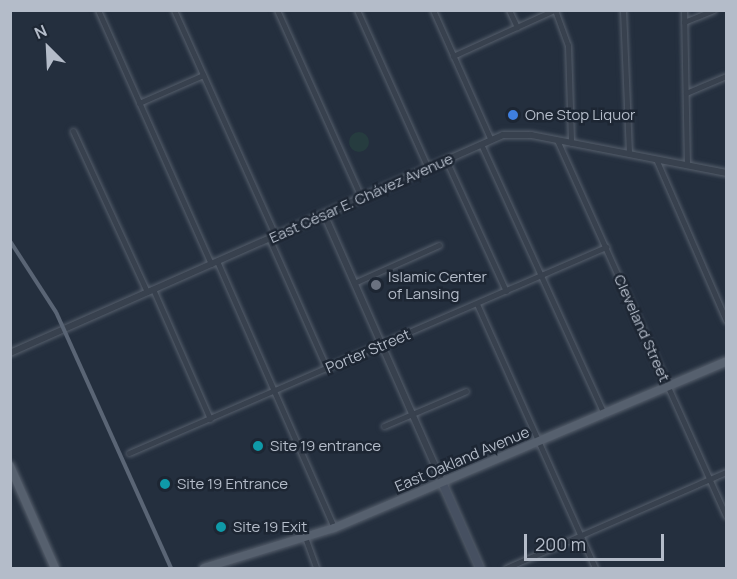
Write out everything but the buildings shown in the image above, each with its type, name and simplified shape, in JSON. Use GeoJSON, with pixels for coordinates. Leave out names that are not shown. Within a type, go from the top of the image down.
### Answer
{"type":"FeatureCollection","features":[{"type":"Feature","properties":{"kind":"main road","name":"East Oakland Avenue"},"geometry":{"type":"LineString","coordinates":[[204,568],[334,528],[726,362]]}},
{"type":"Feature","properties":{"kind":"main road"},"geometry":{"type":"LineString","coordinates":[[10,466],[55,568]]}},
{"type":"Feature","properties":{"kind":"main road"},"geometry":{"type":"LineString","coordinates":[[442,482],[480,568]]}},
{"type":"Feature","properties":{"kind":"street"},"geometry":{"type":"LineString","coordinates":[[98,10],[139,103],[275,392],[334,528]]}},
{"type":"Feature","properties":{"kind":"street"},"geometry":{"type":"LineString","coordinates":[[174,10],[327,369]]}},
{"type":"Feature","properties":{"kind":"street"},"geometry":{"type":"LineString","coordinates":[[278,10],[361,197]]}},
{"type":"Feature","properties":{"kind":"street"},"geometry":{"type":"LineString","coordinates":[[357,10],[428,168]]}},
{"type":"Feature","properties":{"kind":"street"},"geometry":{"type":"LineString","coordinates":[[433,10],[491,140]]}},
{"type":"Feature","properties":{"kind":"street"},"geometry":{"type":"LineString","coordinates":[[509,10],[517,27]]}},
{"type":"Feature","properties":{"kind":"street"},"geometry":{"type":"LineString","coordinates":[[453,56],[555,10],[568,45],[571,143]]}},
{"type":"Feature","properties":{"kind":"street"},"geometry":{"type":"LineString","coordinates":[[623,10],[629,154]]}},
{"type":"Feature","properties":{"kind":"street"},"geometry":{"type":"LineString","coordinates":[[684,10],[687,165]]}},
{"type":"Feature","properties":{"kind":"street"},"geometry":{"type":"LineString","coordinates":[[684,22],[714,10]]}},
{"type":"Feature","properties":{"kind":"street"},"geometry":{"type":"LineString","coordinates":[[139,103],[203,75]]}},
{"type":"Feature","properties":{"kind":"street"},"geometry":{"type":"LineString","coordinates":[[686,93],[726,75]]}},
{"type":"Feature","properties":{"kind":"street"},"geometry":{"type":"LineString","coordinates":[[73,131],[210,419]]}},
{"type":"Feature","properties":{"kind":"street","name":"East César E. Chávez Avenue"},"geometry":{"type":"LineString","coordinates":[[10,353],[491,140],[521,133],[726,173]]}},
{"type":"Feature","properties":{"kind":"street","name":"Cleveland Street"},"geometry":{"type":"LineString","coordinates":[[557,140],[726,516]]}},
{"type":"Feature","properties":{"kind":"street"},"geometry":{"type":"LineString","coordinates":[[482,144],[604,414]]}},
{"type":"Feature","properties":{"kind":"street"},"geometry":{"type":"LineString","coordinates":[[656,159],[726,320]]}},
{"type":"Feature","properties":{"kind":"street"},"geometry":{"type":"LineString","coordinates":[[446,160],[506,291]]}},
{"type":"Feature","properties":{"kind":"street"},"geometry":{"type":"LineString","coordinates":[[324,214],[442,482]]}},
{"type":"Feature","properties":{"kind":"street"},"geometry":{"type":"LineString","coordinates":[[354,282],[439,245]]}},
{"type":"Feature","properties":{"kind":"street","name":"Porter Street"},"geometry":{"type":"LineString","coordinates":[[129,453],[606,248]]}},
{"type":"Feature","properties":{"kind":"street"},"geometry":{"type":"LineString","coordinates":[[477,304],[596,568]]}},
{"type":"Feature","properties":{"kind":"street"},"geometry":{"type":"LineString","coordinates":[[384,426],[466,391]]}},
{"type":"Feature","properties":{"kind":"street"},"geometry":{"type":"LineString","coordinates":[[506,568],[726,472]]}},
{"type":"Feature","properties":{"kind":"street"},"geometry":{"type":"LineString","coordinates":[[305,537],[316,568]]}},
{"type":"Feature","properties":{"kind":"green space"},"geometry":{"type":"Polygon","coordinates":[[[359,132],[366,135],[369,142],[366,149],[359,152],[352,149],[349,142],[352,135],[359,132]]]}},
{"type":"Feature","properties":{"kind":"railway"},"geometry":{"type":"LineString","coordinates":[[10,241],[56,312],[171,568]]}},
{"type":"Feature","properties":{"kind":"place","name":"One Stop Liquor"},"geometry":{"type":"Point","coordinates":[513,115]}},
{"type":"Feature","properties":{"kind":"place","name":"Islamic Center of Lansing"},"geometry":{"type":"Point","coordinates":[376,285]}},
{"type":"Feature","properties":{"kind":"place","name":"Site 19 entrance"},"geometry":{"type":"Point","coordinates":[258,446]}},
{"type":"Feature","properties":{"kind":"place","name":"Site 19 Entrance"},"geometry":{"type":"Point","coordinates":[165,484]}},
{"type":"Feature","properties":{"kind":"place","name":"Site 19 Exit"},"geometry":{"type":"Point","coordinates":[221,527]}}]}
